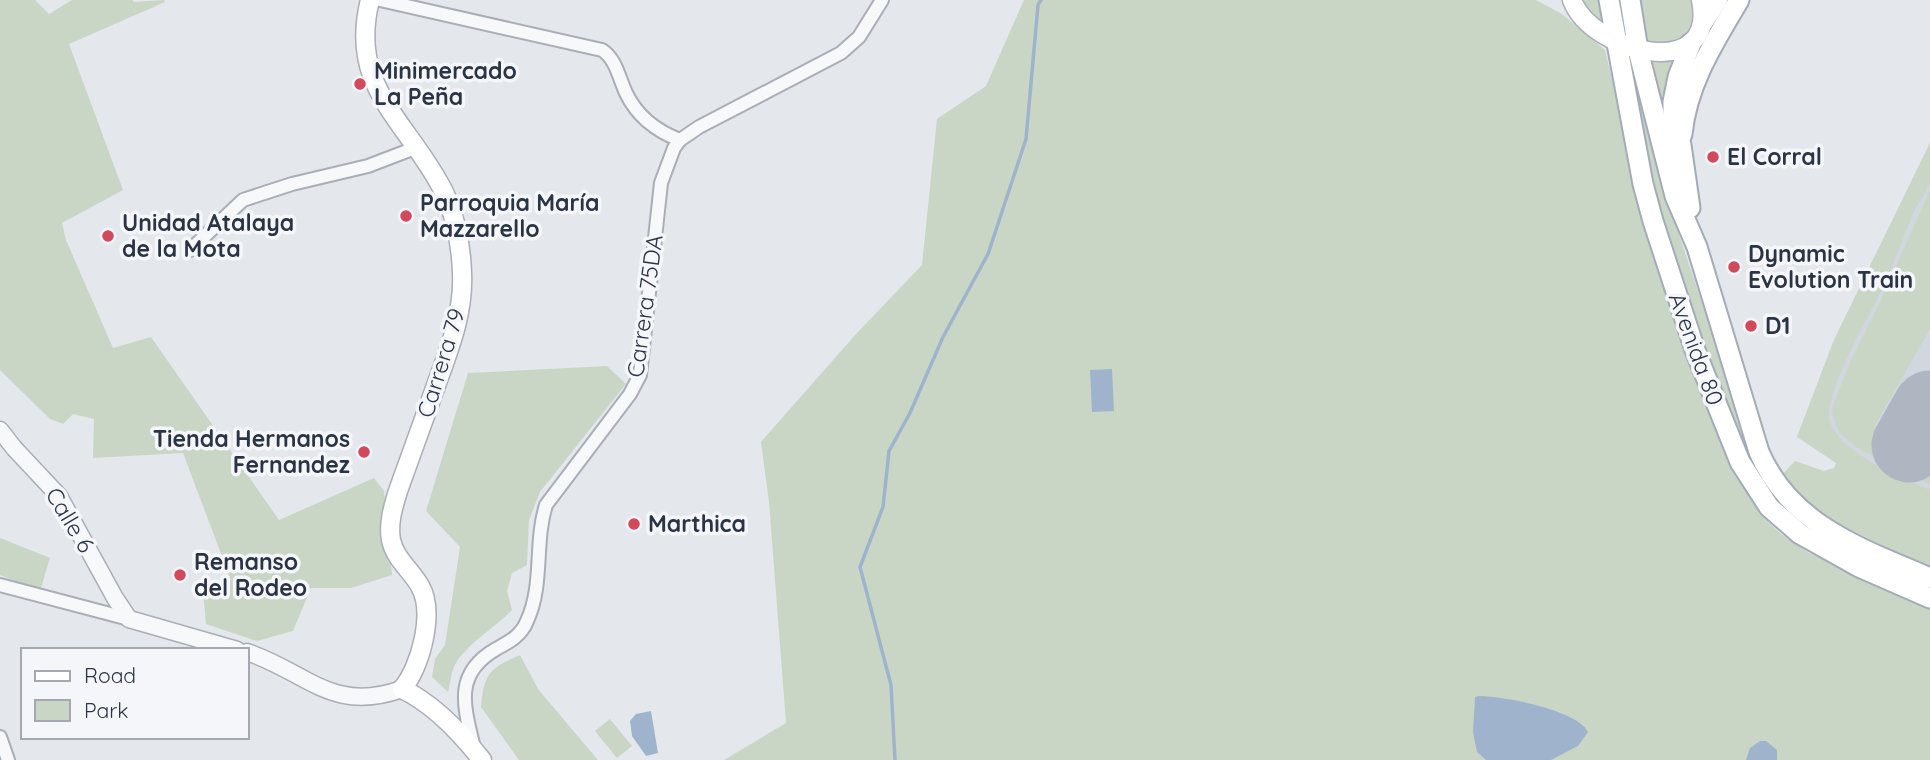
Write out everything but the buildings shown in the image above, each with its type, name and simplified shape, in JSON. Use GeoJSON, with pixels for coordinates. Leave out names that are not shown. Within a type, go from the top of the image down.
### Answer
{"type":"FeatureCollection","features":[{"type":"Feature","properties":{"kind":"main road","name":"Carrera 79"},"geometry":{"type":"LineString","coordinates":[[370,0],[364,33],[369,69],[380,96],[438,181],[448,201],[460,254],[462,292],[456,330],[398,491],[391,519],[391,541],[395,551],[421,587],[427,608],[427,620],[417,662],[402,689]]}},
{"type":"Feature","properties":{"kind":"main road"},"geometry":{"type":"LineString","coordinates":[[1555,0],[1594,29],[1638,50],[1672,52],[1691,43]]}},
{"type":"Feature","properties":{"kind":"main road"},"geometry":{"type":"LineString","coordinates":[[1572,0],[1583,19]]}},
{"type":"Feature","properties":{"kind":"main road","name":"Avenida 80"},"geometry":{"type":"LineString","coordinates":[[1609,0],[1643,184],[1659,243],[1695,350],[1740,462],[1769,507],[1800,534],[1859,567],[1930,598]]}},
{"type":"Feature","properties":{"kind":"main road","name":"Avenida 80"},"geometry":{"type":"LineString","coordinates":[[1630,0],[1638,50],[1675,196],[1697,247],[1759,452],[1776,486],[1801,511],[1826,528],[1930,578]]}},
{"type":"Feature","properties":{"kind":"main road"},"geometry":{"type":"LineString","coordinates":[[1701,0],[1703,23]]}},
{"type":"Feature","properties":{"kind":"main road"},"geometry":{"type":"LineString","coordinates":[[1697,247],[1673,102],[1678,77],[1691,43],[1718,0]]}},
{"type":"Feature","properties":{"kind":"main road"},"geometry":{"type":"LineString","coordinates":[[1681,145],[1684,115],[1692,88],[1712,45],[1739,0]]}},
{"type":"Feature","properties":{"kind":"main road"},"geometry":{"type":"LineString","coordinates":[[402,689],[424,701],[478,755]]}},
{"type":"Feature","properties":{"kind":"street"},"geometry":{"type":"LineString","coordinates":[[380,0],[602,50],[611,57],[635,108],[657,130],[680,140],[699,127],[841,53],[859,37],[882,0]]}},
{"type":"Feature","properties":{"kind":"street","name":"Carrera 75DA"},"geometry":{"type":"LineString","coordinates":[[478,755],[466,708],[465,691],[468,678],[481,658],[512,640],[523,629],[535,599],[540,527],[546,505],[630,394],[640,375],[661,183],[669,157],[680,140]]}},
{"type":"Feature","properties":{"kind":"street"},"geometry":{"type":"LineString","coordinates":[[190,250],[243,201],[292,184],[368,166],[415,148]]}},
{"type":"Feature","properties":{"kind":"street","name":"Calle 6"},"geometry":{"type":"LineString","coordinates":[[0,430],[14,449],[59,496],[129,619]]}},
{"type":"Feature","properties":{"kind":"street"},"geometry":{"type":"LineString","coordinates":[[0,585],[230,648]]}},
{"type":"Feature","properties":{"kind":"street"},"geometry":{"type":"LineString","coordinates":[[248,652],[329,693],[374,696],[402,689]]}},
{"type":"Feature","properties":{"kind":"street"},"geometry":{"type":"LineString","coordinates":[[0,737],[8,760]]}},
{"type":"Feature","properties":{"kind":"shaded area"},"geometry":{"type":"Polygon","coordinates":[[[1930,143],[1930,504],[1797,437],[1834,340],[1930,143]]]}},
{"type":"Feature","properties":{"kind":"green space"},"geometry":{"type":"Polygon","coordinates":[[[0,0],[35,0],[49,14],[72,0],[164,0],[165,2],[69,44],[123,190],[62,223],[66,240],[113,348],[151,337],[279,520],[374,478],[384,491],[392,575],[351,588],[311,588],[293,631],[257,641],[206,624],[203,591],[231,580],[183,453],[93,458],[94,419],[73,414],[63,424],[50,419],[0,370],[0,0]]]}},
{"type":"Feature","properties":{"kind":"green space"},"geometry":{"type":"Polygon","coordinates":[[[1024,0],[1536,0],[1562,14],[1605,50],[1627,141],[1732,464],[1765,519],[1781,534],[1809,553],[1930,607],[1930,760],[724,760],[786,723],[769,502],[761,442],[856,334],[922,265],[937,119],[986,86],[1024,0]]]}},
{"type":"Feature","properties":{"kind":"green space"},"geometry":{"type":"Polygon","coordinates":[[[1580,0],[1693,0],[1693,21],[1681,38],[1667,44],[1651,43],[1634,39],[1601,22],[1580,0]]]}},
{"type":"Feature","properties":{"kind":"green space"},"geometry":{"type":"Polygon","coordinates":[[[1680,57],[1677,168],[1647,60],[1667,61],[1680,57]]]}},
{"type":"Feature","properties":{"kind":"green space"},"geometry":{"type":"Polygon","coordinates":[[[1624,58],[1635,60],[1669,205],[1754,457],[1778,496],[1930,582],[1930,593],[1789,519],[1744,461],[1659,218],[1624,58]]]}},
{"type":"Feature","properties":{"kind":"green space"},"geometry":{"type":"Polygon","coordinates":[[[1930,143],[1929,185],[1913,214],[1886,280],[1840,375],[1829,410],[1830,422],[1846,444],[1873,463],[1930,490],[1930,568],[1830,520],[1807,503],[1781,476],[1795,461],[1824,471],[1834,468],[1836,463],[1797,437],[1834,340],[1930,143]]]}},
{"type":"Feature","properties":{"kind":"green space"},"geometry":{"type":"Polygon","coordinates":[[[1930,190],[1930,329],[1874,427],[1909,455],[1930,464],[1930,485],[1856,447],[1839,432],[1832,408],[1930,190]]]}},
{"type":"Feature","properties":{"kind":"green space"},"geometry":{"type":"Polygon","coordinates":[[[607,366],[626,384],[540,492],[529,520],[527,565],[512,573],[507,591],[512,610],[473,643],[460,658],[452,671],[448,692],[432,677],[435,659],[445,645],[460,547],[426,511],[468,373],[607,366]]]}},
{"type":"Feature","properties":{"kind":"green space"},"geometry":{"type":"Polygon","coordinates":[[[0,538],[50,558],[40,591],[0,575],[0,538]]]}},
{"type":"Feature","properties":{"kind":"green space"},"geometry":{"type":"Polygon","coordinates":[[[520,655],[538,689],[598,760],[519,760],[481,707],[486,679],[495,668],[520,655]]]}},
{"type":"Feature","properties":{"kind":"green space"},"geometry":{"type":"Polygon","coordinates":[[[610,719],[632,746],[617,758],[595,731],[610,719]]]}},
{"type":"Feature","properties":{"kind":"water"},"geometry":{"type":"Polygon","coordinates":[[[1112,369],[1114,411],[1092,412],[1090,370],[1112,369]]]}},
{"type":"Feature","properties":{"kind":"water"},"geometry":{"type":"Polygon","coordinates":[[[1475,697],[1521,702],[1555,711],[1581,724],[1588,732],[1578,746],[1551,760],[1486,760],[1477,752],[1473,732],[1475,697]]]}},
{"type":"Feature","properties":{"kind":"water"},"geometry":{"type":"Polygon","coordinates":[[[651,711],[658,753],[646,756],[632,736],[630,721],[636,714],[651,711]]]}},
{"type":"Feature","properties":{"kind":"water"},"geometry":{"type":"Polygon","coordinates":[[[1760,741],[1766,741],[1777,750],[1777,760],[1746,760],[1750,748],[1760,741]]]}},
{"type":"Feature","properties":{"kind":"waterway"},"geometry":{"type":"LineString","coordinates":[[895,760],[891,685],[860,567],[883,507],[889,451],[910,413],[943,337],[988,254],[1026,139],[1038,5],[1041,0]]}},
{"type":"Feature","properties":{"kind":"taxiway"},"geometry":{"type":"LineString","coordinates":[[1930,412],[1930,422]]}},
{"type":"Feature","properties":{"kind":"runway"},"geometry":{"type":"LineString","coordinates":[[1909,445],[1930,408]]}},
{"type":"Feature","properties":{"kind":"place","name":"Minimercado La Peña"},"geometry":{"type":"Point","coordinates":[360,84]}},
{"type":"Feature","properties":{"kind":"place","name":"El Corral"},"geometry":{"type":"Point","coordinates":[1713,157]}},
{"type":"Feature","properties":{"kind":"place","name":"Parroquia María Mazzarello"},"geometry":{"type":"Point","coordinates":[406,216]}},
{"type":"Feature","properties":{"kind":"place","name":"Unidad Atalaya de la Mota"},"geometry":{"type":"Point","coordinates":[108,236]}},
{"type":"Feature","properties":{"kind":"place","name":"Dynamic Evolution Train"},"geometry":{"type":"Point","coordinates":[1734,267]}},
{"type":"Feature","properties":{"kind":"place","name":"D1"},"geometry":{"type":"Point","coordinates":[1751,326]}},
{"type":"Feature","properties":{"kind":"place","name":"Tienda Hermanos Fernandez"},"geometry":{"type":"Point","coordinates":[364,452]}},
{"type":"Feature","properties":{"kind":"place","name":"Marthica"},"geometry":{"type":"Point","coordinates":[634,524]}},
{"type":"Feature","properties":{"kind":"place","name":"Remanso del Rodeo"},"geometry":{"type":"Point","coordinates":[180,575]}}]}
